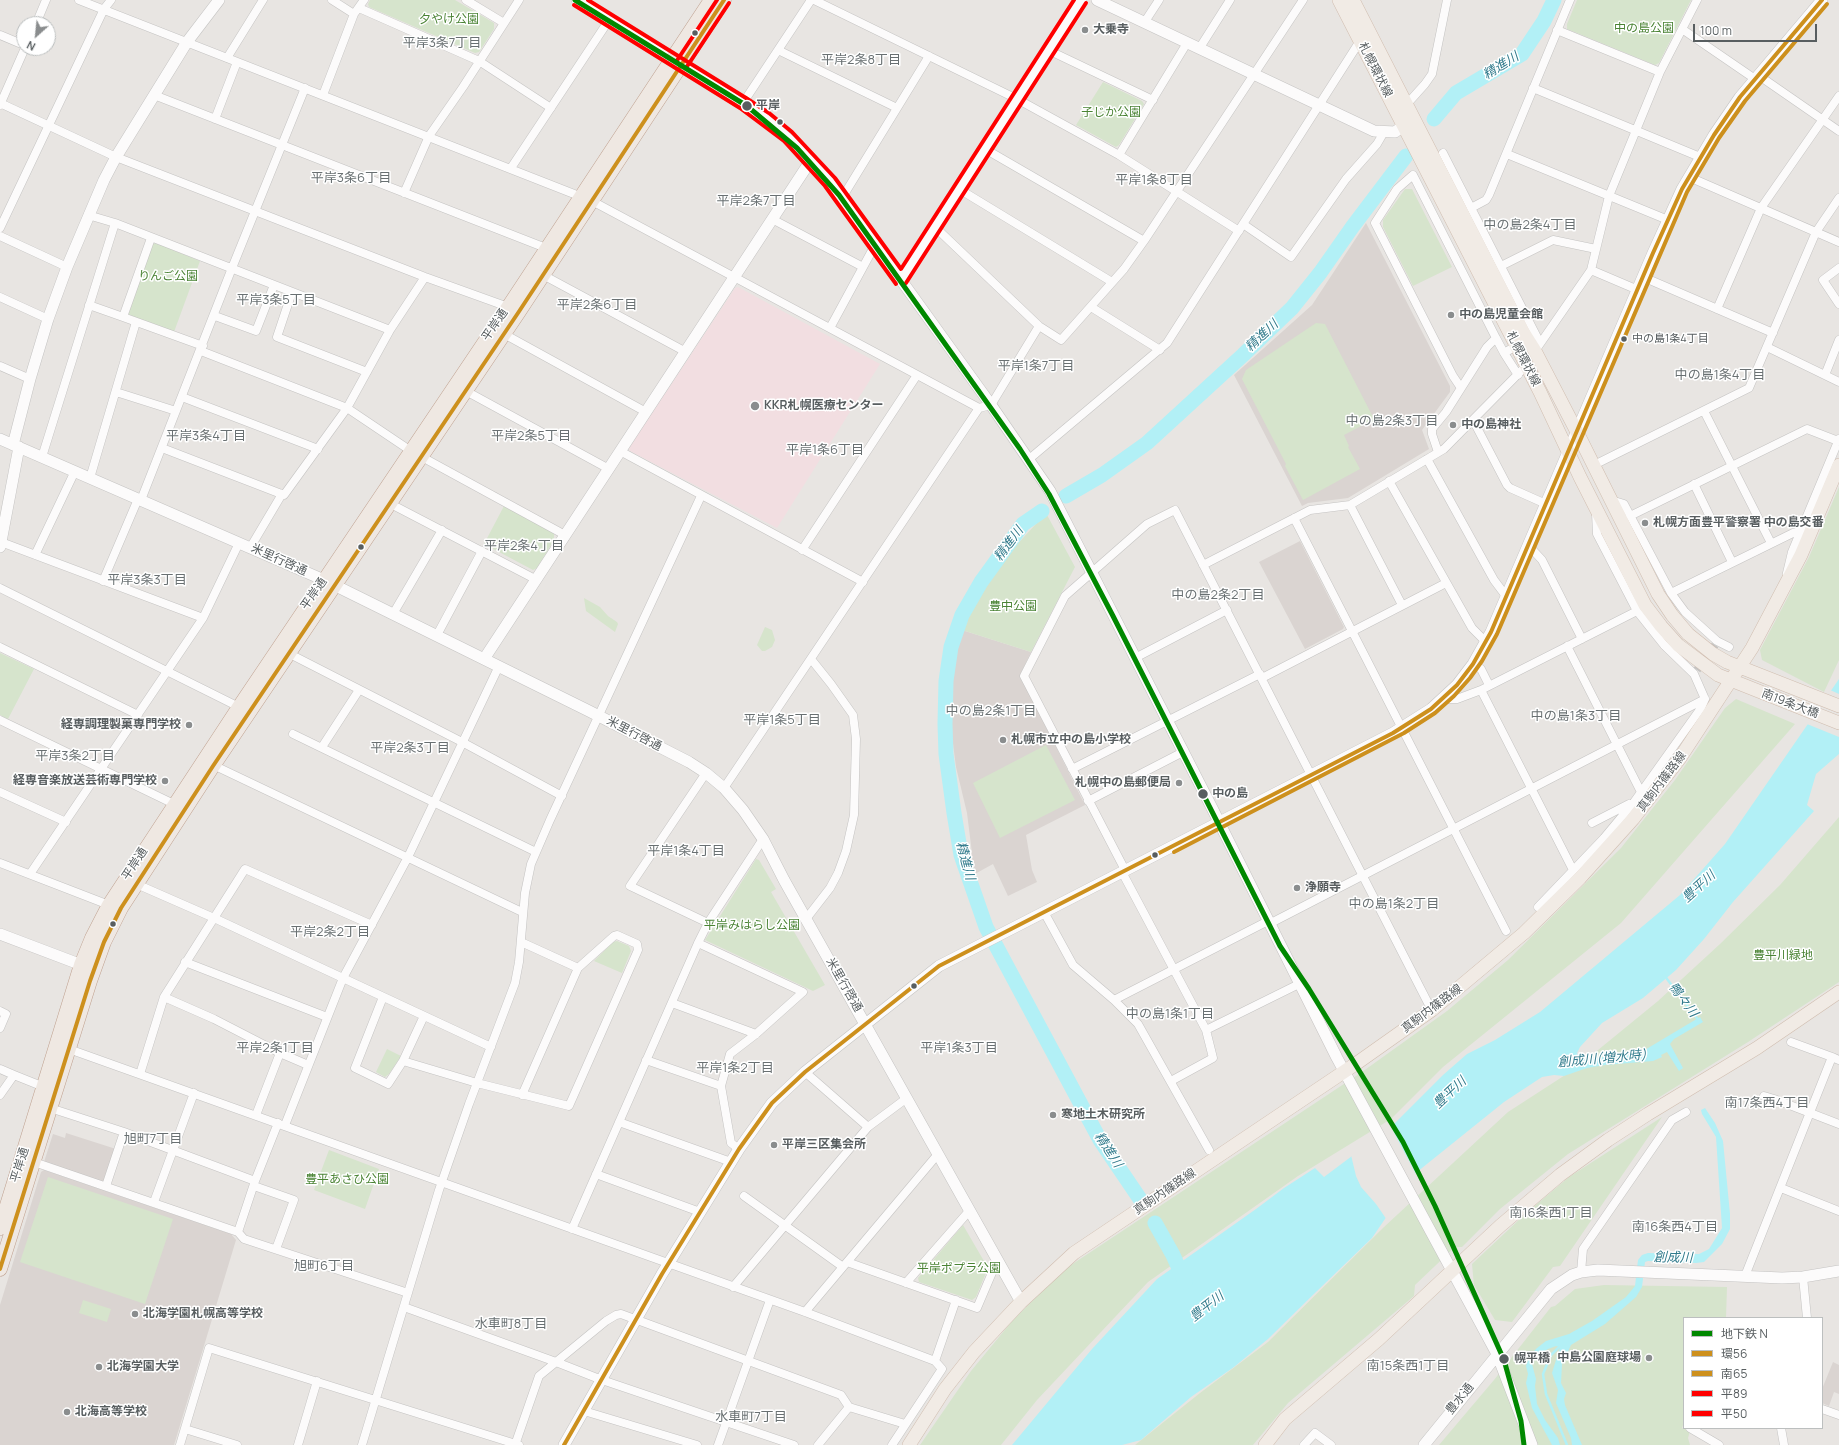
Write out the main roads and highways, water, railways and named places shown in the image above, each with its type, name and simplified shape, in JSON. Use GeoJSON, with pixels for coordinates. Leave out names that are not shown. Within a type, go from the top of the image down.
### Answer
{"type":"FeatureCollection","features":[{"type":"Feature","properties":{"kind":"highway","name":"平岸通"},"geometry":{"type":"LineString","coordinates":[[677,62],[711,0]]}},
{"type":"Feature","properties":{"kind":"highway","name":"平岸通"},"geometry":{"type":"LineString","coordinates":[[0,1228],[50,1108],[63,1047],[88,968],[92,938],[109,905],[131,881],[244,709],[461,388],[677,62],[724,0]]}},
{"type":"Feature","properties":{"kind":"highway","name":"平岸通"},"geometry":{"type":"LineString","coordinates":[[461,388],[504,334],[513,309],[543,275],[551,251]]}},
{"type":"Feature","properties":{"kind":"highway","name":"平岸通"},"geometry":{"type":"LineString","coordinates":[[88,968],[113,924],[131,881]]}},
{"type":"Feature","properties":{"kind":"highway","name":"平岸通"},"geometry":{"type":"LineString","coordinates":[[0,1270],[28,1160],[44,1087],[63,1047]]}},
{"type":"Feature","properties":{"kind":"main road","name":"札幌環状線"},"geometry":{"type":"LineString","coordinates":[[1339,0],[1516,346],[1522,371],[1568,452],[1645,604],[1661,626],[1678,645],[1700,662],[1736,683]]}},
{"type":"Feature","properties":{"kind":"main road","name":"札幌環状線"},"geometry":{"type":"LineString","coordinates":[[1353,0],[1523,332],[1537,347],[1577,432],[1658,594],[1672,615],[1688,634],[1713,654],[1745,669]]}},
{"type":"Feature","properties":{"kind":"main road","name":"真駒内篠路線"},"geometry":{"type":"LineString","coordinates":[[909,1445],[957,1373],[993,1330],[1074,1253],[1347,1076],[1476,975],[1524,933],[1580,878],[1633,819],[1745,669],[1752,648],[1785,588],[1816,523],[1839,465]]}},
{"type":"Feature","properties":{"kind":"main road","name":"南19条大橋"},"geometry":{"type":"LineString","coordinates":[[1745,669],[1839,706]]}},
{"type":"Feature","properties":{"kind":"main road","name":"南19条大橋"},"geometry":{"type":"LineString","coordinates":[[1736,683],[1839,723]]}},
{"type":"Feature","properties":{"kind":"main road"},"geometry":{"type":"LineString","coordinates":[[1265,1445],[1285,1419],[1379,1339],[1539,1192],[1608,1140],[1685,1090],[1757,1048],[1839,992]]}},
{"type":"Feature","properties":{"kind":"water"},"geometry":{"type":"Polygon","coordinates":[[[1839,679],[1839,754],[1816,774],[1807,805],[1814,811],[1733,902],[1704,939],[1676,970],[1643,998],[1602,1023],[1580,1047],[1577,1053],[1579,1057],[1583,1059],[1638,1054],[1700,1017],[1703,1022],[1674,1039],[1670,1044],[1683,1068],[1679,1071],[1667,1052],[1661,1055],[1662,1057],[1653,1061],[1605,1065],[1587,1068],[1564,1076],[1554,1075],[1542,1077],[1504,1102],[1417,1172],[1372,1238],[1268,1339],[1234,1367],[1191,1397],[1141,1440],[1122,1445],[1012,1445],[1092,1349],[1157,1279],[1284,1188],[1315,1168],[1324,1177],[1392,1126],[1443,1075],[1467,1054],[1495,1040],[1540,1012],[1680,895],[1725,844],[1839,679]]]}},
{"type":"Feature","properties":{"kind":"water"},"geometry":{"type":"Polygon","coordinates":[[[1705,1108],[1715,1123],[1723,1141],[1730,1229],[1722,1244],[1704,1262],[1645,1262],[1642,1287],[1636,1297],[1605,1324],[1571,1345],[1562,1364],[1561,1383],[1566,1393],[1564,1399],[1565,1405],[1582,1445],[1572,1445],[1571,1438],[1556,1403],[1558,1390],[1552,1373],[1560,1347],[1556,1346],[1548,1349],[1534,1358],[1532,1364],[1536,1379],[1535,1386],[1537,1404],[1545,1420],[1558,1438],[1560,1445],[1552,1445],[1532,1408],[1526,1383],[1528,1374],[1526,1366],[1530,1355],[1546,1341],[1569,1334],[1592,1321],[1626,1297],[1635,1286],[1638,1260],[1642,1255],[1648,1253],[1699,1254],[1709,1249],[1722,1228],[1716,1137],[1702,1114],[1701,1110],[1705,1108]]]}},
{"type":"Feature","properties":{"kind":"waterway","name":"精進川"},"geometry":{"type":"LineString","coordinates":[[1434,119],[1456,93],[1522,54],[1544,21],[1554,0]]}},
{"type":"Feature","properties":{"kind":"waterway","name":"精進川"},"geometry":{"type":"LineString","coordinates":[[1066,496],[1102,475],[1147,443],[1292,308],[1320,273],[1353,226],[1406,156]]}},
{"type":"Feature","properties":{"kind":"waterway","name":"精進川"},"geometry":{"type":"LineString","coordinates":[[1042,511],[1023,524],[981,582],[962,615],[951,647],[946,681],[945,724],[946,754],[954,813],[961,855],[986,927],[1100,1140],[1140,1199]]}},
{"type":"Feature","properties":{"kind":"waterway","name":"鴨々川"},"geometry":{"type":"LineString","coordinates":[[1664,975],[1699,1021]]}},
{"type":"Feature","properties":{"kind":"waterway","name":"精進川"},"geometry":{"type":"LineString","coordinates":[[1155,1223],[1173,1255],[1185,1282]]}},
{"type":"Feature","properties":{"kind":"waterway","name":"創成川"},"geometry":{"type":"LineString","coordinates":[[1561,1345],[1551,1355],[1543,1374],[1546,1394],[1567,1445]]}},
{"type":"Feature","properties":{"kind":"tunnel"},"geometry":{"type":"LineString","coordinates":[[1697,670],[1715,645]]}},
{"type":"Feature","properties":{"kind":"metro line","name":"N"},"geometry":{"type":"LineString","coordinates":[[575,0],[747,106],[797,148],[839,195],[1020,449],[1049,494],[1113,616],[1280,946],[1309,989],[1403,1142],[1435,1206],[1504,1360],[1521,1421],[1524,1445]]}},
{"type":"Feature","properties":{"kind":"place","name":"大乗寺"},"geometry":{"type":"Point","coordinates":[1085,30]}},
{"type":"Feature","properties":{"kind":"place","name":"平岸"},"geometry":{"type":"Point","coordinates":[747,106]}},
{"type":"Feature","properties":{"kind":"place","name":"中の島児童会館"},"geometry":{"type":"Point","coordinates":[1451,315]}},
{"type":"Feature","properties":{"kind":"place","name":"中の島1条4丁目"},"geometry":{"type":"Point","coordinates":[1624,339]}},
{"type":"Feature","properties":{"kind":"place","name":"KKR札幌医療センター"},"geometry":{"type":"Point","coordinates":[755,406]}},
{"type":"Feature","properties":{"kind":"place","name":"中の島神社"},"geometry":{"type":"Point","coordinates":[1453,425]}},
{"type":"Feature","properties":{"kind":"place","name":"札幌方面豊平警察署 中の島交番"},"geometry":{"type":"Point","coordinates":[1645,523]}},
{"type":"Feature","properties":{"kind":"place","name":"経専調理製菓専門学校"},"geometry":{"type":"Point","coordinates":[189,725]}},
{"type":"Feature","properties":{"kind":"place","name":"札幌市立中の島小学校"},"geometry":{"type":"Point","coordinates":[1003,740]}},
{"type":"Feature","properties":{"kind":"place","name":"経専音楽放送芸術専門学校"},"geometry":{"type":"Point","coordinates":[165,781]}},
{"type":"Feature","properties":{"kind":"place","name":"札幌中の島郵便局"},"geometry":{"type":"Point","coordinates":[1179,783]}},
{"type":"Feature","properties":{"kind":"place","name":"中の島"},"geometry":{"type":"Point","coordinates":[1203,794]}},
{"type":"Feature","properties":{"kind":"place","name":"浄願寺"},"geometry":{"type":"Point","coordinates":[1297,888]}},
{"type":"Feature","properties":{"kind":"place","name":"寒地土木研究所"},"geometry":{"type":"Point","coordinates":[1053,1115]}},
{"type":"Feature","properties":{"kind":"place","name":"平岸三区集会所"},"geometry":{"type":"Point","coordinates":[774,1145]}},
{"type":"Feature","properties":{"kind":"place","name":"北海学園札幌高等学校"},"geometry":{"type":"Point","coordinates":[135,1314]}},
{"type":"Feature","properties":{"kind":"place","name":"中島公園庭球場"},"geometry":{"type":"Point","coordinates":[1649,1358]}},
{"type":"Feature","properties":{"kind":"place","name":"幌平橋"},"geometry":{"type":"Point","coordinates":[1504,1359]}},
{"type":"Feature","properties":{"kind":"place","name":"北海学園大学"},"geometry":{"type":"Point","coordinates":[99,1367]}},
{"type":"Feature","properties":{"kind":"place","name":"北海高等学校"},"geometry":{"type":"Point","coordinates":[67,1412]}},
{"type":"Feature","properties":{"kind":"district","name":"平岸3条7丁目"},"geometry":{"type":"Point","coordinates":[442,43]}},
{"type":"Feature","properties":{"kind":"district","name":"平岸2条8丁目"},"geometry":{"type":"Point","coordinates":[861,60]}},
{"type":"Feature","properties":{"kind":"district","name":"平岸3条6丁目"},"geometry":{"type":"Point","coordinates":[351,178]}},
{"type":"Feature","properties":{"kind":"district","name":"平岸1条8丁目"},"geometry":{"type":"Point","coordinates":[1154,180]}},
{"type":"Feature","properties":{"kind":"district","name":"平岸2条7丁目"},"geometry":{"type":"Point","coordinates":[756,201]}},
{"type":"Feature","properties":{"kind":"district","name":"中の島2条4丁目"},"geometry":{"type":"Point","coordinates":[1530,225]}},
{"type":"Feature","properties":{"kind":"district","name":"平岸3条5丁目"},"geometry":{"type":"Point","coordinates":[276,300]}},
{"type":"Feature","properties":{"kind":"district","name":"平岸2条6丁目"},"geometry":{"type":"Point","coordinates":[597,305]}},
{"type":"Feature","properties":{"kind":"district","name":"平岸1条7丁目"},"geometry":{"type":"Point","coordinates":[1036,366]}},
{"type":"Feature","properties":{"kind":"district","name":"中の島1条4丁目"},"geometry":{"type":"Point","coordinates":[1720,375]}},
{"type":"Feature","properties":{"kind":"district","name":"中の島2条3丁目"},"geometry":{"type":"Point","coordinates":[1392,421]}},
{"type":"Feature","properties":{"kind":"district","name":"平岸3条4丁目"},"geometry":{"type":"Point","coordinates":[206,436]}},
{"type":"Feature","properties":{"kind":"district","name":"平岸2条5丁目"},"geometry":{"type":"Point","coordinates":[531,436]}},
{"type":"Feature","properties":{"kind":"district","name":"平岸1条6丁目"},"geometry":{"type":"Point","coordinates":[825,450]}},
{"type":"Feature","properties":{"kind":"district","name":"平岸2条4丁目"},"geometry":{"type":"Point","coordinates":[524,546]}},
{"type":"Feature","properties":{"kind":"district","name":"平岸3条3丁目"},"geometry":{"type":"Point","coordinates":[147,580]}},
{"type":"Feature","properties":{"kind":"district","name":"中の島2条2丁目"},"geometry":{"type":"Point","coordinates":[1218,595]}},
{"type":"Feature","properties":{"kind":"district","name":"中の島2条1丁目"},"geometry":{"type":"Point","coordinates":[991,711]}},
{"type":"Feature","properties":{"kind":"district","name":"中の島1条3丁目"},"geometry":{"type":"Point","coordinates":[1576,716]}},
{"type":"Feature","properties":{"kind":"district","name":"平岸1条5丁目"},"geometry":{"type":"Point","coordinates":[782,720]}},
{"type":"Feature","properties":{"kind":"district","name":"平岸2条3丁目"},"geometry":{"type":"Point","coordinates":[410,748]}},
{"type":"Feature","properties":{"kind":"district","name":"平岸3条2丁目"},"geometry":{"type":"Point","coordinates":[75,756]}},
{"type":"Feature","properties":{"kind":"district","name":"平岸1条4丁目"},"geometry":{"type":"Point","coordinates":[686,851]}},
{"type":"Feature","properties":{"kind":"district","name":"中の島1条2丁目"},"geometry":{"type":"Point","coordinates":[1394,904]}},
{"type":"Feature","properties":{"kind":"district","name":"平岸2条2丁目"},"geometry":{"type":"Point","coordinates":[330,932]}},
{"type":"Feature","properties":{"kind":"district","name":"中の島1条1丁目"},"geometry":{"type":"Point","coordinates":[1170,1014]}},
{"type":"Feature","properties":{"kind":"district","name":"平岸2条1丁目"},"geometry":{"type":"Point","coordinates":[275,1048]}},
{"type":"Feature","properties":{"kind":"district","name":"平岸1条3丁目"},"geometry":{"type":"Point","coordinates":[959,1048]}},
{"type":"Feature","properties":{"kind":"district","name":"平岸1条2丁目"},"geometry":{"type":"Point","coordinates":[735,1068]}},
{"type":"Feature","properties":{"kind":"district","name":"南17条西4丁目"},"geometry":{"type":"Point","coordinates":[1767,1103]}},
{"type":"Feature","properties":{"kind":"district","name":"旭町7丁目"},"geometry":{"type":"Point","coordinates":[153,1139]}},
{"type":"Feature","properties":{"kind":"district","name":"南16条西1丁目"},"geometry":{"type":"Point","coordinates":[1551,1213]}},
{"type":"Feature","properties":{"kind":"district","name":"南16条西4丁目"},"geometry":{"type":"Point","coordinates":[1675,1227]}},
{"type":"Feature","properties":{"kind":"district","name":"旭町6丁目"},"geometry":{"type":"Point","coordinates":[324,1266]}},
{"type":"Feature","properties":{"kind":"district","name":"水車町8丁目"},"geometry":{"type":"Point","coordinates":[511,1324]}},
{"type":"Feature","properties":{"kind":"district","name":"南15条西1丁目"},"geometry":{"type":"Point","coordinates":[1408,1366]}},
{"type":"Feature","properties":{"kind":"district","name":"水車町7丁目"},"geometry":{"type":"Point","coordinates":[751,1417]}},
{"type":"Feature","properties":{"kind":"park label","name":"夕やけ公園"},"geometry":{"type":"Point","coordinates":[449,20]}},
{"type":"Feature","properties":{"kind":"park label","name":"中の島公園"},"geometry":{"type":"Point","coordinates":[1644,29]}},
{"type":"Feature","properties":{"kind":"park label","name":"子じか公園"},"geometry":{"type":"Point","coordinates":[1111,113]}},
{"type":"Feature","properties":{"kind":"park label","name":"りんご公園"},"geometry":{"type":"Point","coordinates":[168,277]}},
{"type":"Feature","properties":{"kind":"park label","name":"豊中公園"},"geometry":{"type":"Point","coordinates":[1013,607]}},
{"type":"Feature","properties":{"kind":"park label","name":"平岸みはらし公園"},"geometry":{"type":"Point","coordinates":[752,926]}},
{"type":"Feature","properties":{"kind":"park label","name":"豊平川緑地"},"geometry":{"type":"Point","coordinates":[1783,956]}},
{"type":"Feature","properties":{"kind":"park label","name":"豊平あさひ公園"},"geometry":{"type":"Point","coordinates":[347,1180]}},
{"type":"Feature","properties":{"kind":"park label","name":"平岸ポプラ公園"},"geometry":{"type":"Point","coordinates":[959,1269]}},
{"type":"Feature","properties":{"kind":"water label","name":"豊平川"},"geometry":{"type":"Point","coordinates":[1699,887]}},
{"type":"Feature","properties":{"kind":"water label","name":"創成川(増水時)"},"geometry":{"type":"Point","coordinates":[1602,1059]}},
{"type":"Feature","properties":{"kind":"water label","name":"豊平川"},"geometry":{"type":"Point","coordinates":[1450,1093]}},
{"type":"Feature","properties":{"kind":"water label","name":"豊平川"},"geometry":{"type":"Point","coordinates":[1207,1307]}}]}
